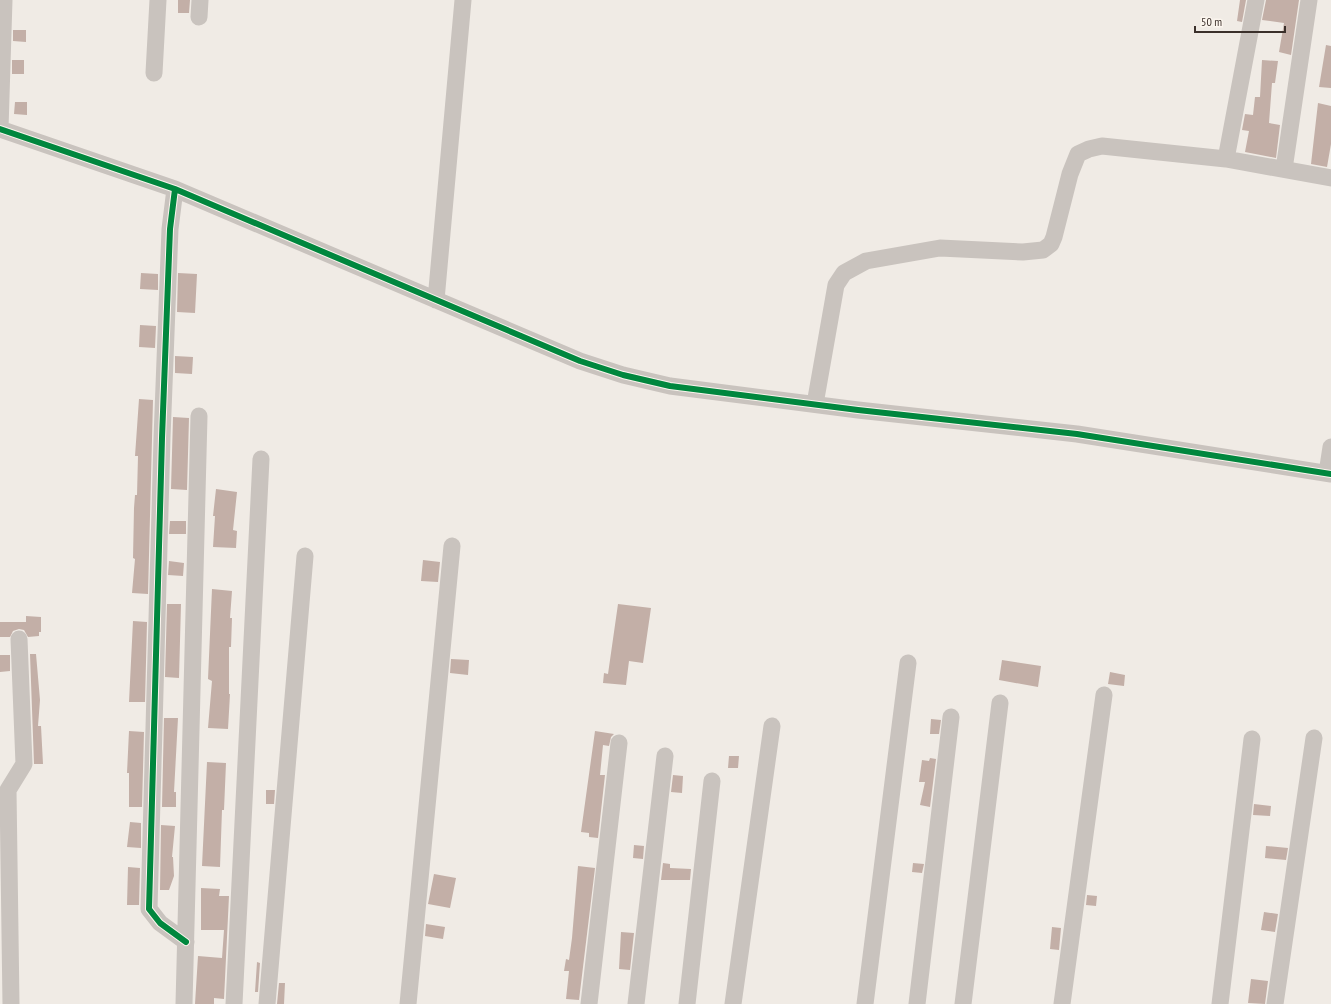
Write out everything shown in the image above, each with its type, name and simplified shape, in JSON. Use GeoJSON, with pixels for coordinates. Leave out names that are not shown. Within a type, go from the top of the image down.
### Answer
{"type":"FeatureCollection","features":[{"type":"Feature","properties":{"kind":"street"},"geometry":{"type":"LineString","coordinates":[[4,0],[0,129],[173,203],[436,300],[580,361],[623,375],[670,386],[1077,434],[1329,474],[1331,448]]}},
{"type":"Feature","properties":{"kind":"street"},"geometry":{"type":"LineString","coordinates":[[154,73],[158,0]]}},
{"type":"Feature","properties":{"kind":"street"},"geometry":{"type":"LineString","coordinates":[[199,17],[200,0]]}},
{"type":"Feature","properties":{"kind":"street"},"geometry":{"type":"LineString","coordinates":[[436,300],[463,0]]}},
{"type":"Feature","properties":{"kind":"street"},"geometry":{"type":"LineString","coordinates":[[1226,159],[1256,0]]}},
{"type":"Feature","properties":{"kind":"street"},"geometry":{"type":"LineString","coordinates":[[1284,169],[1309,0]]}},
{"type":"Feature","properties":{"kind":"street"},"geometry":{"type":"LineString","coordinates":[[815,404],[836,285],[844,273],[866,261],[940,248],[1023,252],[1042,250],[1051,244],[1054,237],[1070,174],[1078,154],[1089,149],[1102,146],[1226,159],[1331,178]]}},
{"type":"Feature","properties":{"kind":"street"},"geometry":{"type":"LineString","coordinates":[[173,203],[162,438],[149,909],[160,923],[186,942]]}},
{"type":"Feature","properties":{"kind":"street"},"geometry":{"type":"LineString","coordinates":[[184,1004],[199,416]]}},
{"type":"Feature","properties":{"kind":"street"},"geometry":{"type":"LineString","coordinates":[[234,1004],[261,459]]}},
{"type":"Feature","properties":{"kind":"street"},"geometry":{"type":"LineString","coordinates":[[408,1004],[452,546]]}},
{"type":"Feature","properties":{"kind":"street"},"geometry":{"type":"LineString","coordinates":[[267,1004],[305,556]]}},
{"type":"Feature","properties":{"kind":"street"},"geometry":{"type":"LineString","coordinates":[[11,1004],[8,926],[8,790],[24,764],[19,639]]}},
{"type":"Feature","properties":{"kind":"street"},"geometry":{"type":"LineString","coordinates":[[865,1004],[908,663]]}},
{"type":"Feature","properties":{"kind":"street"},"geometry":{"type":"LineString","coordinates":[[1062,1004],[1104,694]]}},
{"type":"Feature","properties":{"kind":"street"},"geometry":{"type":"LineString","coordinates":[[964,1004],[1000,703]]}},
{"type":"Feature","properties":{"kind":"street"},"geometry":{"type":"LineString","coordinates":[[917,1004],[952,717]]}},
{"type":"Feature","properties":{"kind":"street"},"geometry":{"type":"LineString","coordinates":[[733,1004],[772,726]]}},
{"type":"Feature","properties":{"kind":"street"},"geometry":{"type":"LineString","coordinates":[[1275,1004],[1314,738]]}},
{"type":"Feature","properties":{"kind":"street"},"geometry":{"type":"LineString","coordinates":[[1220,1004],[1252,740]]}},
{"type":"Feature","properties":{"kind":"street"},"geometry":{"type":"LineString","coordinates":[[589,1004],[619,743]]}},
{"type":"Feature","properties":{"kind":"street"},"geometry":{"type":"LineString","coordinates":[[636,1004],[665,756]]}},
{"type":"Feature","properties":{"kind":"street"},"geometry":{"type":"LineString","coordinates":[[687,1004],[712,781]]}},
{"type":"Feature","properties":{"kind":"building"},"geometry":{"type":"Polygon","coordinates":[[[178,0],[190,0],[189,13],[178,13],[178,0]]]}},
{"type":"Feature","properties":{"kind":"building"},"geometry":{"type":"Polygon","coordinates":[[[1240,0],[1246,0],[1242,22],[1237,21],[1240,0]]]}},
{"type":"Feature","properties":{"kind":"building"},"geometry":{"type":"Polygon","coordinates":[[[1266,0],[1299,0],[1291,55],[1279,52],[1284,23],[1262,20],[1266,0]]]}},
{"type":"Feature","properties":{"kind":"building"},"geometry":{"type":"Polygon","coordinates":[[[13,30],[26,30],[26,42],[13,41],[13,30]]]}},
{"type":"Feature","properties":{"kind":"building"},"geometry":{"type":"Polygon","coordinates":[[[1326,45],[1331,46],[1331,88],[1319,87],[1326,45]]]}},
{"type":"Feature","properties":{"kind":"building"},"geometry":{"type":"Polygon","coordinates":[[[12,60],[24,60],[24,74],[12,74],[12,60]]]}},
{"type":"Feature","properties":{"kind":"building"},"geometry":{"type":"Polygon","coordinates":[[[1262,60],[1278,61],[1275,83],[1272,83],[1269,123],[1280,125],[1276,158],[1245,152],[1249,131],[1242,130],[1245,114],[1253,115],[1255,97],[1260,97],[1262,60]]]}},
{"type":"Feature","properties":{"kind":"building"},"geometry":{"type":"Polygon","coordinates":[[[15,102],[27,102],[27,115],[14,114],[15,102]]]}},
{"type":"Feature","properties":{"kind":"building"},"geometry":{"type":"Polygon","coordinates":[[[1318,103],[1331,106],[1331,144],[1327,167],[1311,164],[1318,103]]]}},
{"type":"Feature","properties":{"kind":"building"},"geometry":{"type":"Polygon","coordinates":[[[141,273],[158,274],[158,290],[140,289],[141,273]]]}},
{"type":"Feature","properties":{"kind":"building"},"geometry":{"type":"Polygon","coordinates":[[[178,273],[197,274],[195,313],[177,312],[178,273]]]}},
{"type":"Feature","properties":{"kind":"building"},"geometry":{"type":"Polygon","coordinates":[[[140,325],[156,326],[155,348],[139,347],[140,325]]]}},
{"type":"Feature","properties":{"kind":"building"},"geometry":{"type":"Polygon","coordinates":[[[175,356],[193,357],[192,374],[175,373],[175,356]]]}},
{"type":"Feature","properties":{"kind":"building"},"geometry":{"type":"Polygon","coordinates":[[[139,399],[153,400],[148,594],[132,593],[135,559],[133,558],[134,508],[135,495],[137,495],[138,456],[135,456],[139,399]]]}},
{"type":"Feature","properties":{"kind":"building"},"geometry":{"type":"Polygon","coordinates":[[[173,417],[189,418],[187,490],[171,489],[173,417]]]}},
{"type":"Feature","properties":{"kind":"building"},"geometry":{"type":"Polygon","coordinates":[[[216,489],[237,492],[233,530],[237,531],[236,548],[213,547],[215,516],[213,516],[216,489]]]}},
{"type":"Feature","properties":{"kind":"building"},"geometry":{"type":"Polygon","coordinates":[[[170,521],[186,521],[186,534],[169,534],[170,521]]]}},
{"type":"Feature","properties":{"kind":"building"},"geometry":{"type":"Polygon","coordinates":[[[423,560],[440,562],[438,582],[421,581],[423,560]]]}},
{"type":"Feature","properties":{"kind":"building"},"geometry":{"type":"Polygon","coordinates":[[[169,561],[184,563],[183,576],[168,575],[169,561]]]}},
{"type":"Feature","properties":{"kind":"building"},"geometry":{"type":"Polygon","coordinates":[[[212,589],[232,591],[230,618],[232,618],[231,647],[229,647],[230,694],[228,729],[208,728],[212,681],[208,679],[212,589]]]}},
{"type":"Feature","properties":{"kind":"building"},"geometry":{"type":"Polygon","coordinates":[[[167,604],[181,604],[179,678],[165,677],[167,604]]]}},
{"type":"Feature","properties":{"kind":"building"},"geometry":{"type":"Polygon","coordinates":[[[618,604],[651,608],[643,663],[629,661],[626,685],[603,683],[604,673],[608,674],[618,604]]]}},
{"type":"Feature","properties":{"kind":"building"},"geometry":{"type":"Polygon","coordinates":[[[26,616],[41,617],[41,632],[39,632],[39,636],[28,637],[24,630],[19,629],[13,631],[10,637],[0,637],[0,622],[26,622],[26,616]]]}},
{"type":"Feature","properties":{"kind":"building"},"geometry":{"type":"Polygon","coordinates":[[[133,621],[147,622],[145,702],[129,702],[133,621]]]}},
{"type":"Feature","properties":{"kind":"building"},"geometry":{"type":"Polygon","coordinates":[[[30,654],[36,654],[40,700],[38,726],[41,726],[43,764],[34,764],[30,654]]]}},
{"type":"Feature","properties":{"kind":"building"},"geometry":{"type":"Polygon","coordinates":[[[0,655],[10,655],[10,671],[0,672],[0,655]]]}},
{"type":"Feature","properties":{"kind":"building"},"geometry":{"type":"Polygon","coordinates":[[[451,659],[469,660],[468,675],[450,673],[451,659]]]}},
{"type":"Feature","properties":{"kind":"building"},"geometry":{"type":"Polygon","coordinates":[[[1002,660],[1041,666],[1038,687],[999,680],[1002,660]]]}},
{"type":"Feature","properties":{"kind":"building"},"geometry":{"type":"Polygon","coordinates":[[[1110,672],[1125,675],[1124,686],[1108,684],[1110,672]]]}},
{"type":"Feature","properties":{"kind":"building"},"geometry":{"type":"Polygon","coordinates":[[[164,718],[178,718],[174,792],[176,792],[176,807],[162,807],[164,718]]]}},
{"type":"Feature","properties":{"kind":"building"},"geometry":{"type":"Polygon","coordinates":[[[931,719],[941,720],[939,734],[930,734],[931,719]]]}},
{"type":"Feature","properties":{"kind":"building"},"geometry":{"type":"Polygon","coordinates":[[[129,731],[144,732],[142,807],[129,807],[129,773],[127,773],[129,731]]]}},
{"type":"Feature","properties":{"kind":"building"},"geometry":{"type":"Polygon","coordinates":[[[595,731],[614,734],[611,737],[609,746],[603,745],[600,775],[605,775],[598,838],[589,837],[589,833],[581,832],[595,731]]]}},
{"type":"Feature","properties":{"kind":"building"},"geometry":{"type":"Polygon","coordinates":[[[729,756],[739,756],[738,768],[728,768],[729,756]]]}},
{"type":"Feature","properties":{"kind":"building"},"geometry":{"type":"Polygon","coordinates":[[[930,758],[936,759],[930,807],[920,805],[925,782],[919,782],[922,760],[929,761],[930,758]]]}},
{"type":"Feature","properties":{"kind":"building"},"geometry":{"type":"Polygon","coordinates":[[[207,762],[226,763],[224,810],[222,810],[220,867],[202,866],[207,762]]]}},
{"type":"Feature","properties":{"kind":"building"},"geometry":{"type":"Polygon","coordinates":[[[673,775],[683,776],[682,793],[671,792],[673,775]]]}},
{"type":"Feature","properties":{"kind":"building"},"geometry":{"type":"Polygon","coordinates":[[[266,790],[275,790],[274,804],[266,804],[266,790]]]}},
{"type":"Feature","properties":{"kind":"building"},"geometry":{"type":"Polygon","coordinates":[[[1254,804],[1271,806],[1270,816],[1253,815],[1254,804]]]}},
{"type":"Feature","properties":{"kind":"building"},"geometry":{"type":"Polygon","coordinates":[[[130,822],[141,823],[141,848],[127,847],[130,822]]]}},
{"type":"Feature","properties":{"kind":"building"},"geometry":{"type":"Polygon","coordinates":[[[161,825],[175,826],[172,857],[174,876],[169,890],[160,890],[161,825]]]}},
{"type":"Feature","properties":{"kind":"building"},"geometry":{"type":"Polygon","coordinates":[[[634,845],[644,846],[643,859],[633,858],[634,845]]]}},
{"type":"Feature","properties":{"kind":"building"},"geometry":{"type":"Polygon","coordinates":[[[1266,846],[1288,848],[1286,860],[1265,858],[1266,846]]]}},
{"type":"Feature","properties":{"kind":"building"},"geometry":{"type":"Polygon","coordinates":[[[663,863],[670,864],[670,868],[691,869],[690,880],[661,880],[663,863]]]}},
{"type":"Feature","properties":{"kind":"building"},"geometry":{"type":"Polygon","coordinates":[[[913,863],[924,864],[922,873],[912,872],[913,863]]]}},
{"type":"Feature","properties":{"kind":"building"},"geometry":{"type":"Polygon","coordinates":[[[578,866],[595,868],[579,1000],[566,999],[569,971],[564,971],[566,959],[569,960],[572,938],[578,866]]]}},
{"type":"Feature","properties":{"kind":"building"},"geometry":{"type":"Polygon","coordinates":[[[128,867],[140,868],[139,905],[127,905],[128,867]]]}},
{"type":"Feature","properties":{"kind":"building"},"geometry":{"type":"Polygon","coordinates":[[[434,874],[456,878],[450,908],[428,904],[434,874]]]}},
{"type":"Feature","properties":{"kind":"building"},"geometry":{"type":"Polygon","coordinates":[[[201,888],[220,889],[219,896],[229,896],[224,999],[214,998],[214,1004],[195,1004],[198,956],[222,958],[224,930],[201,930],[201,888]]]}},
{"type":"Feature","properties":{"kind":"building"},"geometry":{"type":"Polygon","coordinates":[[[1087,895],[1097,896],[1096,906],[1086,905],[1087,895]]]}},
{"type":"Feature","properties":{"kind":"building"},"geometry":{"type":"Polygon","coordinates":[[[1264,912],[1278,914],[1275,932],[1261,930],[1264,912]]]}},
{"type":"Feature","properties":{"kind":"building"},"geometry":{"type":"Polygon","coordinates":[[[426,924],[445,927],[443,939],[425,936],[426,924]]]}},
{"type":"Feature","properties":{"kind":"building"},"geometry":{"type":"Polygon","coordinates":[[[1052,927],[1061,928],[1059,950],[1050,949],[1052,927]]]}},
{"type":"Feature","properties":{"kind":"building"},"geometry":{"type":"Polygon","coordinates":[[[621,932],[634,933],[630,970],[619,969],[621,932]]]}},
{"type":"Feature","properties":{"kind":"building"},"geometry":{"type":"Polygon","coordinates":[[[257,962],[260,963],[258,992],[255,992],[257,962]]]}},
{"type":"Feature","properties":{"kind":"building"},"geometry":{"type":"Polygon","coordinates":[[[1251,979],[1268,981],[1265,1004],[1248,1003],[1251,979]]]}},
{"type":"Feature","properties":{"kind":"building"},"geometry":{"type":"Polygon","coordinates":[[[279,983],[285,983],[284,1004],[277,1004],[279,983]]]}},
{"type":"Feature","properties":{"kind":"cycle path"},"geometry":{"type":"LineString","coordinates":[[0,129],[175,189],[580,361],[623,375],[670,386],[858,410],[1077,434],[1331,474]]}},
{"type":"Feature","properties":{"kind":"cycle path"},"geometry":{"type":"LineString","coordinates":[[175,189],[170,229],[162,438],[149,909],[160,923],[186,942]]}}]}
